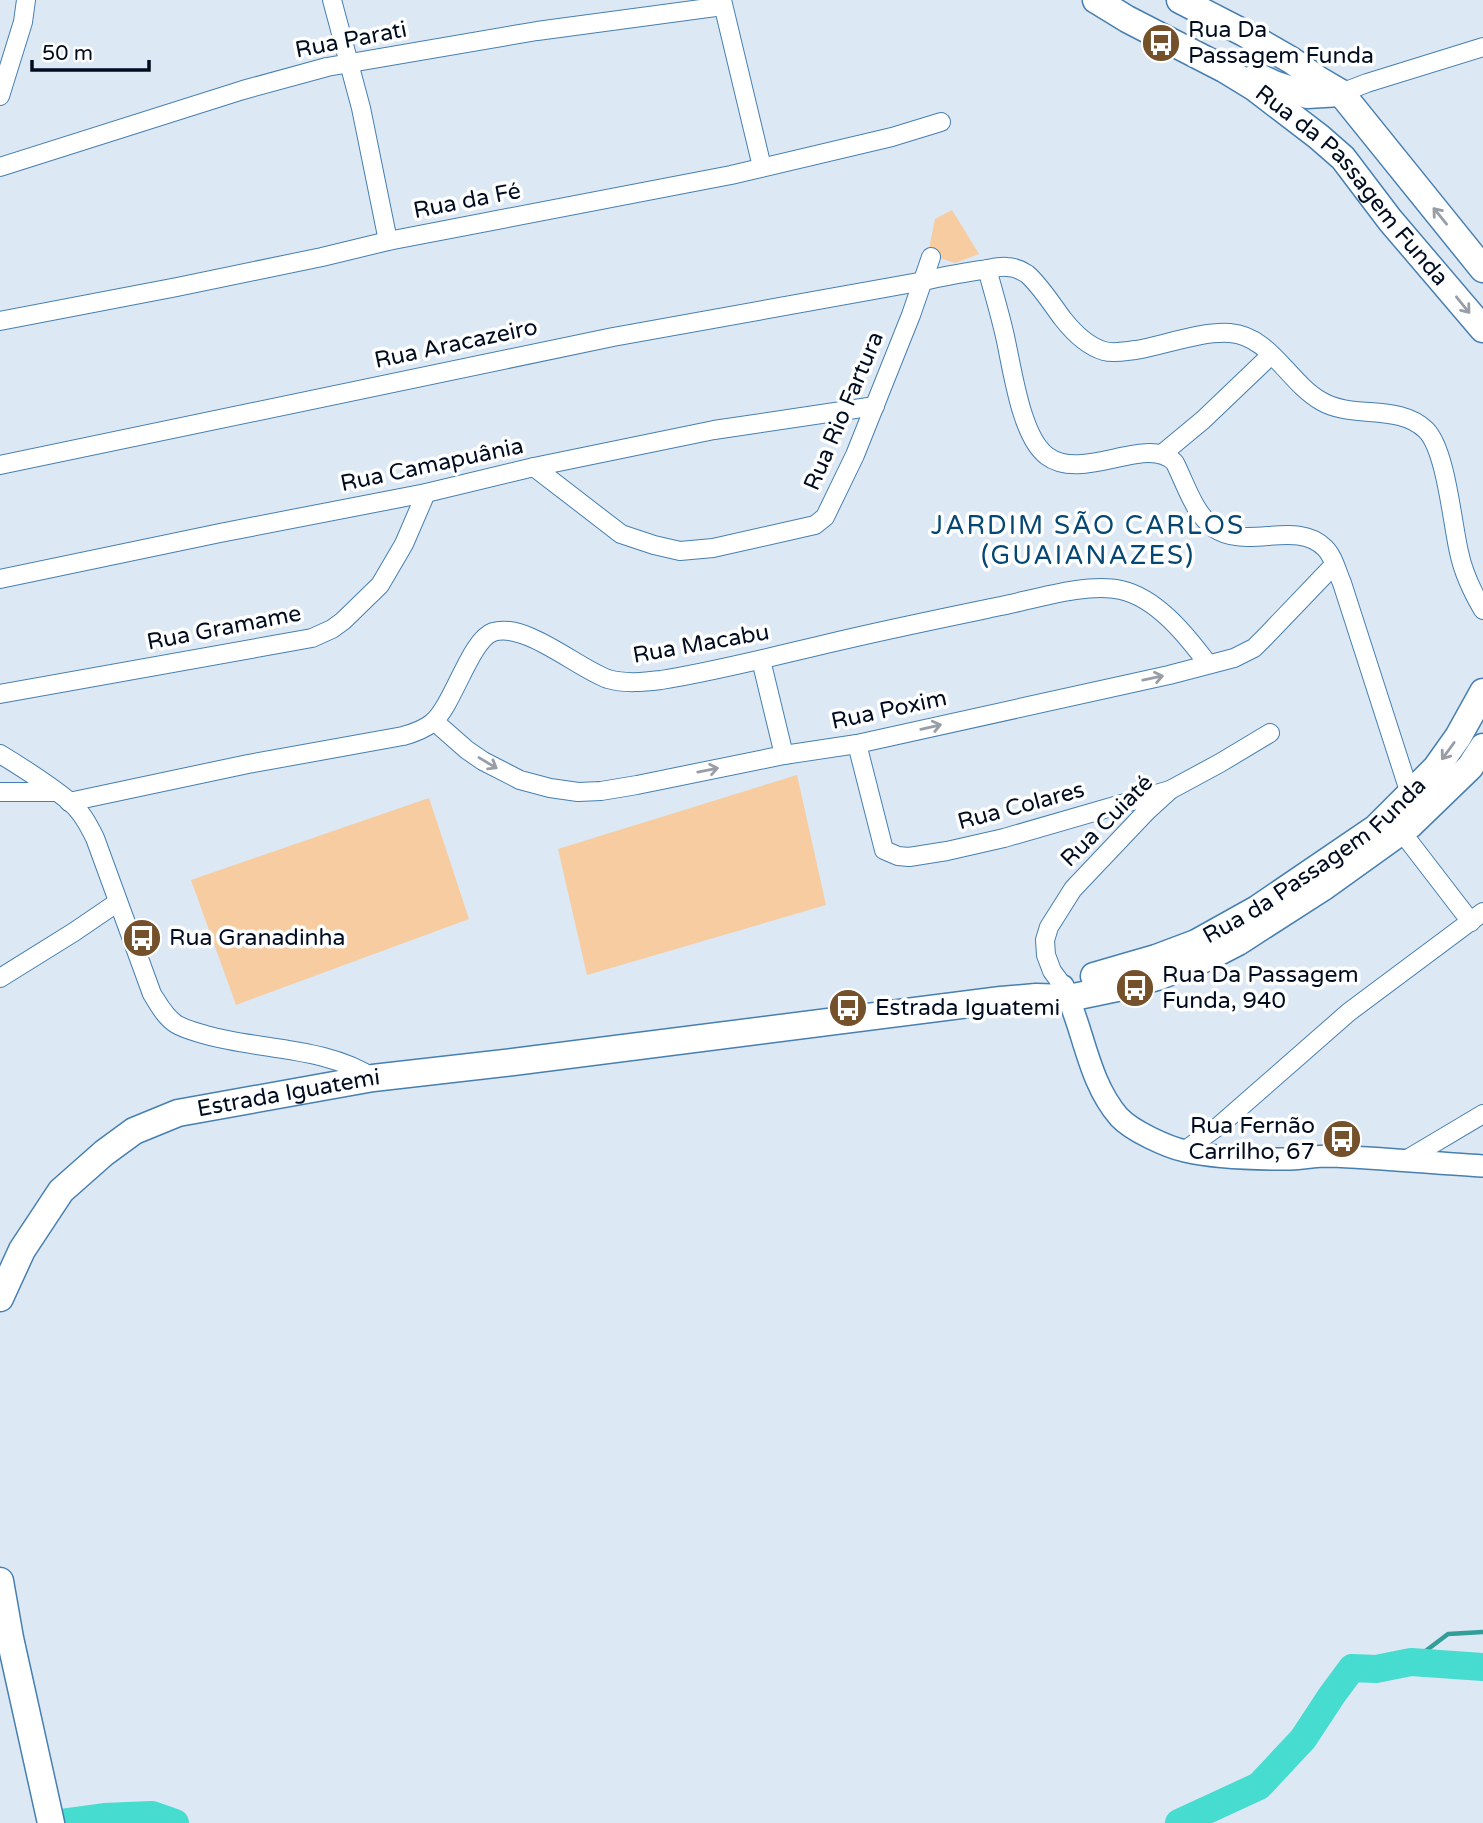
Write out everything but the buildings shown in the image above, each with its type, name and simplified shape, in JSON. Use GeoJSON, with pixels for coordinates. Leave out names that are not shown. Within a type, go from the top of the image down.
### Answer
{"type":"FeatureCollection","features":[{"type":"Feature","properties":{"kind":"main road","name":"Rua da Passagem Funda"},"geometry":{"type":"LineString","coordinates":[[1096,0],[1224,69],[1307,126],[1343,158],[1390,220],[1483,329]]}},
{"type":"Feature","properties":{"kind":"main road","name":"Rua da Passagem Funda"},"geometry":{"type":"LineString","coordinates":[[1180,0],[1268,47],[1341,93],[1483,269]]}},
{"type":"Feature","properties":{"kind":"main road"},"geometry":{"type":"LineString","coordinates":[[1199,57],[1239,67],[1274,84],[1307,95],[1341,93]]}},
{"type":"Feature","properties":{"kind":"main road","name":"Rua da Passagem Funda"},"geometry":{"type":"LineString","coordinates":[[1066,992],[1196,943],[1257,909],[1376,828],[1436,768],[1458,737],[1483,692]]}},
{"type":"Feature","properties":{"kind":"main road","name":"Rua da Passagem Funda"},"geometry":{"type":"LineString","coordinates":[[1066,992],[1157,977],[1209,957],[1238,942],[1325,886],[1401,831],[1470,766],[1483,747]]}},
{"type":"Feature","properties":{"kind":"main road","name":"Estrada Iguatemi"},"geometry":{"type":"LineString","coordinates":[[0,1298],[22,1250],[61,1191],[134,1131],[178,1113],[373,1078],[1066,992]]}},
{"type":"Feature","properties":{"kind":"main road"},"geometry":{"type":"LineString","coordinates":[[0,1581],[49,1815]]}},
{"type":"Feature","properties":{"kind":"street"},"geometry":{"type":"LineString","coordinates":[[0,96],[23,22],[26,0]]}},
{"type":"Feature","properties":{"kind":"street"},"geometry":{"type":"LineString","coordinates":[[332,0],[361,108],[388,241]]}},
{"type":"Feature","properties":{"kind":"street"},"geometry":{"type":"LineString","coordinates":[[722,3],[762,167]]}},
{"type":"Feature","properties":{"kind":"street","name":"Rua Parati"},"geometry":{"type":"LineString","coordinates":[[0,167],[243,90],[327,67],[722,3]]}},
{"type":"Feature","properties":{"kind":"street"},"geometry":{"type":"LineString","coordinates":[[1341,93],[1483,47]]}},
{"type":"Feature","properties":{"kind":"street","name":"Rua da Fé"},"geometry":{"type":"LineString","coordinates":[[0,321],[203,282],[388,241],[731,175],[892,137],[941,122]]}},
{"type":"Feature","properties":{"kind":"street","name":"Rua Rio Fartura"},"geometry":{"type":"LineString","coordinates":[[534,467],[611,529],[628,538],[680,551],[713,548],[798,530],[821,521],[838,492],[875,406],[931,257]]}},
{"type":"Feature","properties":{"kind":"street","name":"Rua Aracazeiro"},"geometry":{"type":"LineString","coordinates":[[0,465],[613,337],[943,276],[1007,267],[1025,272],[1074,333],[1096,348],[1119,352],[1215,333],[1232,333],[1257,342],[1303,388],[1322,402],[1346,410],[1391,414],[1411,420],[1424,428],[1435,440],[1459,555],[1475,597],[1483,610]]}},
{"type":"Feature","properties":{"kind":"street"},"geometry":{"type":"LineString","coordinates":[[987,269],[1023,416],[1029,434],[1039,450],[1051,459],[1077,466],[1144,454],[1162,454],[1175,463],[1193,502],[1212,527],[1235,536],[1308,538],[1324,548],[1342,583],[1410,794]]}},
{"type":"Feature","properties":{"kind":"street"},"geometry":{"type":"LineString","coordinates":[[1162,454],[1203,420],[1271,355]]}},
{"type":"Feature","properties":{"kind":"street","name":"Rua Camapuânia"},"geometry":{"type":"LineString","coordinates":[[0,579],[426,493],[534,467],[715,430],[875,406]]}},
{"type":"Feature","properties":{"kind":"street","name":"Rua Gramame"},"geometry":{"type":"LineString","coordinates":[[0,694],[312,638],[332,629],[380,585],[404,544],[426,493]]}},
{"type":"Feature","properties":{"kind":"street","name":"Rua Poxim"},"geometry":{"type":"LineString","coordinates":[[434,721],[467,750],[520,780],[578,792],[637,785],[785,755],[858,744],[1234,658],[1254,648],[1334,565]]}},
{"type":"Feature","properties":{"kind":"street","name":"Rua Macabu"},"geometry":{"type":"LineString","coordinates":[[434,721],[478,646],[489,633],[496,631],[521,633],[606,678],[643,682],[761,660],[923,622],[1080,590],[1107,588],[1135,594],[1148,602],[1171,621],[1208,664]]}},
{"type":"Feature","properties":{"kind":"street"},"geometry":{"type":"LineString","coordinates":[[761,660],[785,755]]}},
{"type":"Feature","properties":{"kind":"street"},"geometry":{"type":"LineString","coordinates":[[0,792],[62,797],[403,736],[434,721]]}},
{"type":"Feature","properties":{"kind":"street","name":"Rua Cuiaté"},"geometry":{"type":"LineString","coordinates":[[1066,992],[1052,971],[1046,955],[1045,940],[1049,927],[1073,889],[1170,790],[1270,733]]}},
{"type":"Feature","properties":{"kind":"street","name":"Rua Colares"},"geometry":{"type":"LineString","coordinates":[[858,744],[884,850],[898,856],[909,857],[947,851],[1004,838],[1170,790]]}},
{"type":"Feature","properties":{"kind":"street"},"geometry":{"type":"LineString","coordinates":[[0,754],[62,797],[87,822],[152,995],[167,1017],[176,1024],[226,1040],[339,1061],[373,1078]]}},
{"type":"Feature","properties":{"kind":"street"},"geometry":{"type":"LineString","coordinates":[[1184,1151],[1220,1125],[1349,1012],[1477,917],[1401,831]]}},
{"type":"Feature","properties":{"kind":"street"},"geometry":{"type":"LineString","coordinates":[[0,978],[118,902]]}},
{"type":"Feature","properties":{"kind":"street"},"geometry":{"type":"LineString","coordinates":[[1066,992],[1092,1070],[1105,1097],[1120,1118],[1139,1133],[1184,1151],[1235,1157],[1287,1159],[1326,1156],[1483,1166]]}},
{"type":"Feature","properties":{"kind":"street"},"geometry":{"type":"LineString","coordinates":[[1404,1161],[1483,1114]]}},
{"type":"Feature","properties":{"kind":"shaded area"},"geometry":{"type":"Polygon","coordinates":[[[952,210],[979,254],[955,263],[928,254],[935,219],[952,210]]]}},
{"type":"Feature","properties":{"kind":"shaded area"},"geometry":{"type":"Polygon","coordinates":[[[797,775],[826,905],[587,975],[558,849],[797,775]]]}},
{"type":"Feature","properties":{"kind":"shaded area"},"geometry":{"type":"Polygon","coordinates":[[[429,798],[469,919],[236,1005],[191,880],[429,798]]]}},
{"type":"Feature","properties":{"kind":"waterway"},"geometry":{"type":"LineString","coordinates":[[1411,1662],[1448,1634],[1483,1632]]}},
{"type":"Feature","properties":{"kind":"waterway"},"geometry":{"type":"LineString","coordinates":[[1179,1823],[1259,1786],[1303,1739],[1352,1668],[1376,1669],[1411,1662],[1483,1667]]}},
{"type":"Feature","properties":{"kind":"waterway"},"geometry":{"type":"LineString","coordinates":[[60,1823],[104,1817],[152,1815],[175,1823]]}},
{"type":"Feature","properties":{"kind":"place","name":"Rua Da Passagem Funda"},"geometry":{"type":"Point","coordinates":[1161,43]}},
{"type":"Feature","properties":{"kind":"place","name":"Rua Granadinha"},"geometry":{"type":"Point","coordinates":[142,938]}},
{"type":"Feature","properties":{"kind":"place","name":"Rua Da Passagem Funda, 940"},"geometry":{"type":"Point","coordinates":[1135,988]}},
{"type":"Feature","properties":{"kind":"place","name":"Estrada Iguatemi"},"geometry":{"type":"Point","coordinates":[848,1008]}},
{"type":"Feature","properties":{"kind":"place","name":"Rua Fernão Carrilho, 67"},"geometry":{"type":"Point","coordinates":[1342,1139]}},
{"type":"Feature","properties":{"kind":"district","name":"JARDIM SÃO CARLOS (GUAIANAZES)"},"geometry":{"type":"Point","coordinates":[1088,540]}}]}
